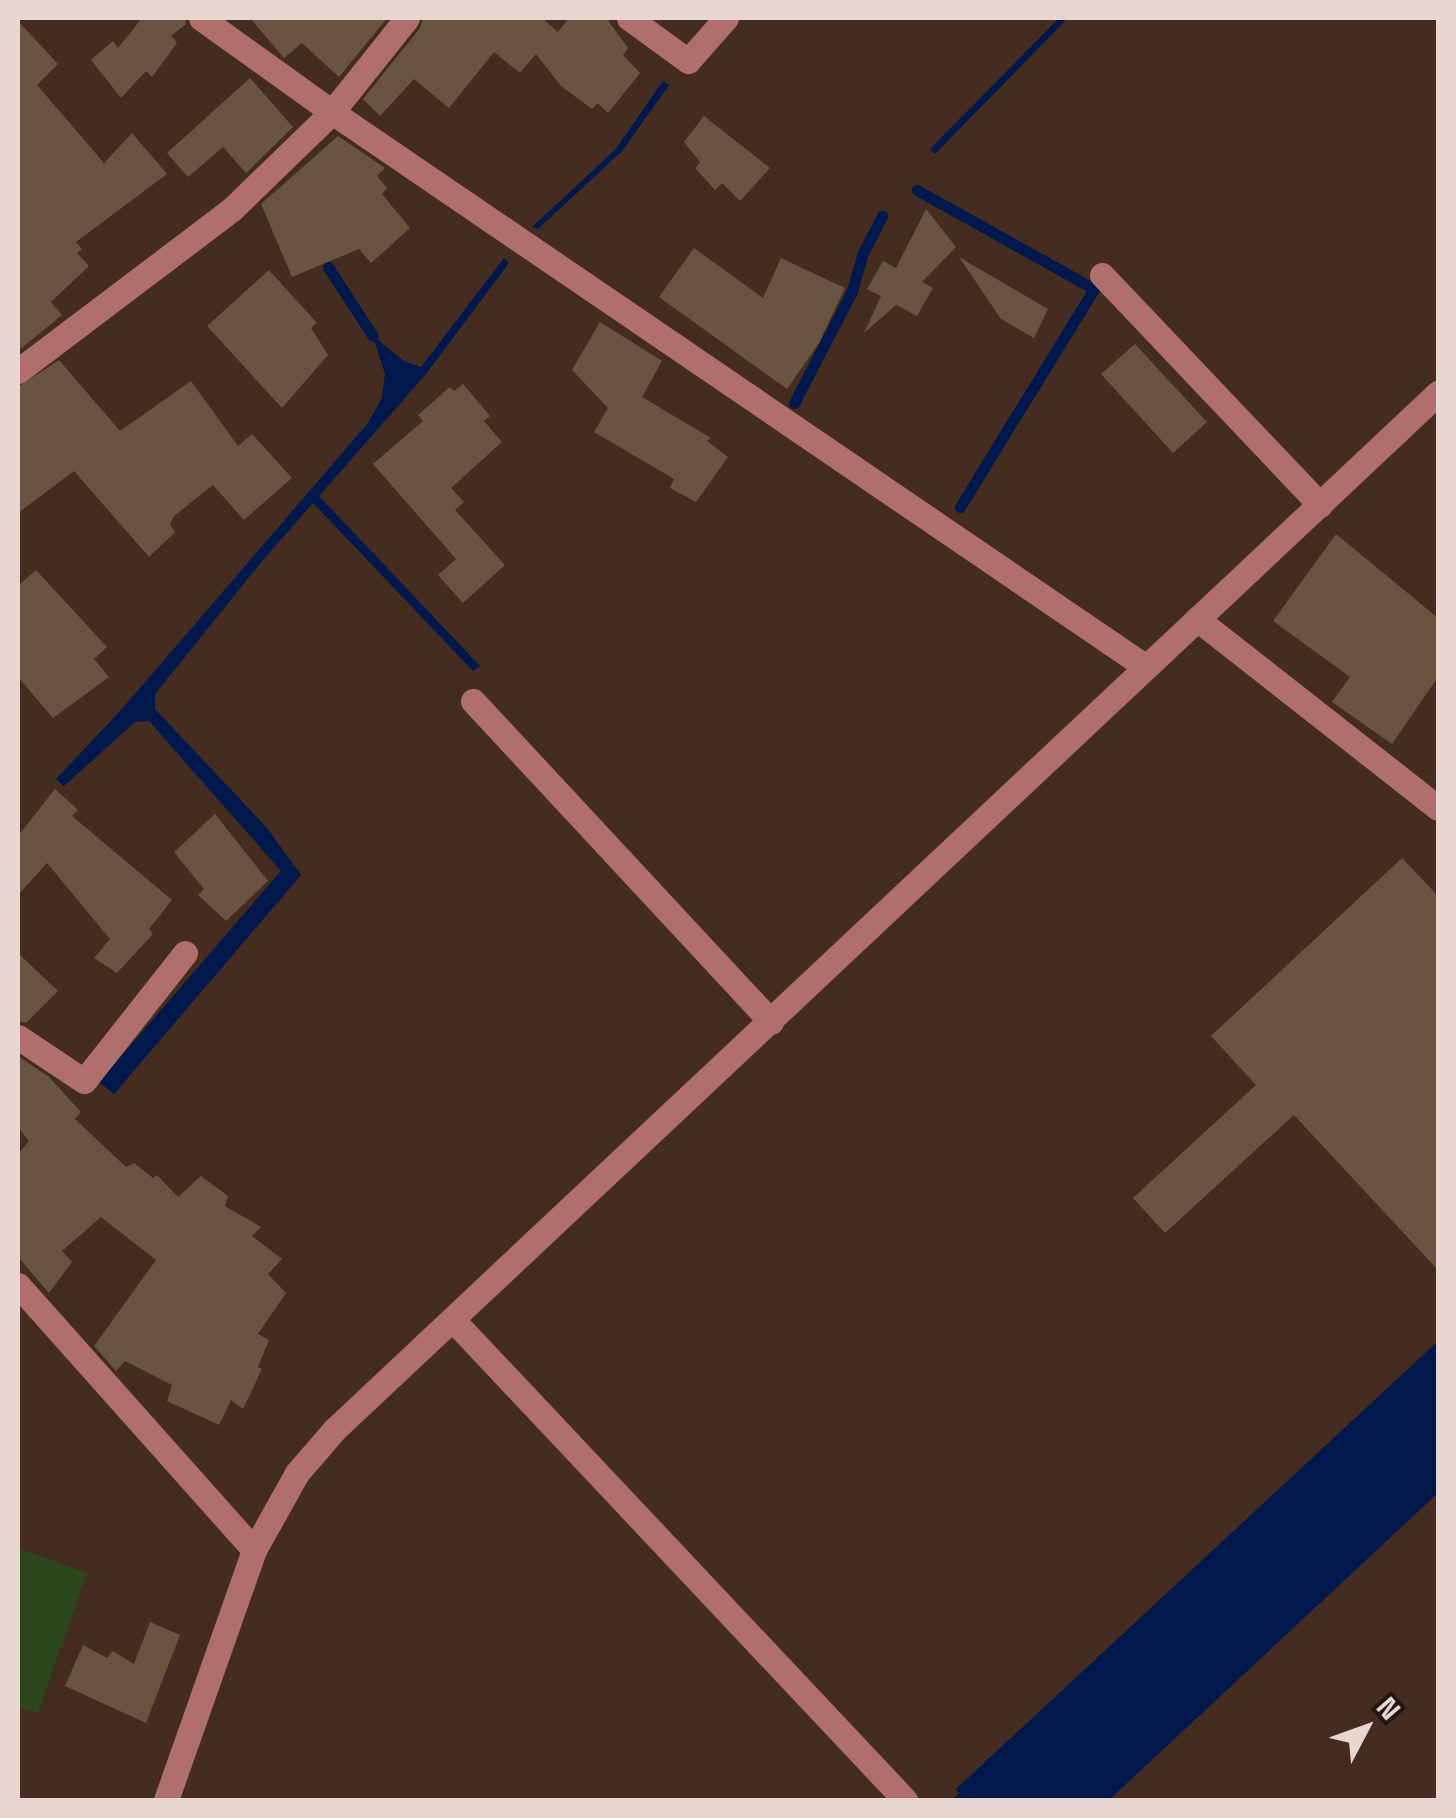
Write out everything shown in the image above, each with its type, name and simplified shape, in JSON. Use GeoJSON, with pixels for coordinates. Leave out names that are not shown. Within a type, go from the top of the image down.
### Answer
{"type":"FeatureCollection","features":[{"type":"Feature","properties":{"kind":"street"},"geometry":{"type":"LineString","coordinates":[[202,18],[332,112],[1146,667]]}},
{"type":"Feature","properties":{"kind":"street"},"geometry":{"type":"LineString","coordinates":[[18,371],[232,208],[332,112],[407,18]]}},
{"type":"Feature","properties":{"kind":"street"},"geometry":{"type":"LineString","coordinates":[[629,18],[688,61],[726,18]]}},
{"type":"Feature","properties":{"kind":"street"},"geometry":{"type":"LineString","coordinates":[[1102,274],[1320,505]]}},
{"type":"Feature","properties":{"kind":"street"},"geometry":{"type":"LineString","coordinates":[[166,1800],[254,1550],[297,1473],[334,1430],[1438,393]]}},
{"type":"Feature","properties":{"kind":"street"},"geometry":{"type":"LineString","coordinates":[[1197,619],[1438,808]]}},
{"type":"Feature","properties":{"kind":"street"},"geometry":{"type":"LineString","coordinates":[[473,701],[770,1022]]}},
{"type":"Feature","properties":{"kind":"street"},"geometry":{"type":"LineString","coordinates":[[18,1037],[84,1081],[185,953]]}},
{"type":"Feature","properties":{"kind":"street"},"geometry":{"type":"LineString","coordinates":[[18,1285],[254,1550]]}},
{"type":"Feature","properties":{"kind":"street"},"geometry":{"type":"LineString","coordinates":[[454,1321],[905,1800]]}},
{"type":"Feature","properties":{"kind":"green space"},"geometry":{"type":"Polygon","coordinates":[[[18,1548],[87,1573],[38,1713],[18,1707],[18,1548]]]}},
{"type":"Feature","properties":{"kind":"water"},"geometry":{"type":"Polygon","coordinates":[[[1059,18],[1068,18],[935,154],[930,149],[1059,18]]]}},
{"type":"Feature","properties":{"kind":"water"},"geometry":{"type":"Polygon","coordinates":[[[663,81],[669,85],[622,151],[538,229],[532,227],[615,150],[663,81]]]}},
{"type":"Feature","properties":{"kind":"water"},"geometry":{"type":"Polygon","coordinates":[[[504,258],[509,263],[426,374],[319,496],[480,666],[473,671],[313,503],[262,561],[155,694],[155,709],[267,828],[301,875],[114,1094],[99,1082],[281,871],[149,721],[135,722],[64,786],[56,779],[122,709],[368,423],[382,398],[385,374],[373,336],[404,361],[421,367],[504,258]]]}},
{"type":"Feature","properties":{"kind":"water"},"geometry":{"type":"Polygon","coordinates":[[[1438,1341],[1438,1493],[1109,1800],[952,1800],[959,1793],[956,1789],[1438,1341]]]}},
{"type":"Feature","properties":{"kind":"building"},"geometry":{"type":"Polygon","coordinates":[[[142,18],[185,18],[186,24],[171,36],[177,43],[152,77],[146,71],[121,98],[91,60],[113,41],[118,48],[142,18]]]}},
{"type":"Feature","properties":{"kind":"building"},"geometry":{"type":"Polygon","coordinates":[[[250,18],[387,18],[339,77],[302,43],[284,58],[250,18]]]}},
{"type":"Feature","properties":{"kind":"building"},"geometry":{"type":"Polygon","coordinates":[[[423,18],[542,18],[558,32],[569,18],[606,18],[628,48],[623,55],[640,73],[608,113],[598,103],[592,109],[561,86],[536,54],[520,73],[494,52],[449,108],[414,79],[380,116],[363,99],[420,28],[423,18]]]}},
{"type":"Feature","properties":{"kind":"building"},"geometry":{"type":"Polygon","coordinates":[[[18,21],[58,64],[37,85],[104,163],[132,133],[167,174],[76,242],[82,249],[77,253],[89,266],[51,302],[62,315],[18,351],[18,21]]]}},
{"type":"Feature","properties":{"kind":"building"},"geometry":{"type":"Polygon","coordinates":[[[250,78],[293,127],[246,173],[223,147],[188,177],[167,153],[250,78]]]}},
{"type":"Feature","properties":{"kind":"building"},"geometry":{"type":"Polygon","coordinates":[[[704,116],[770,168],[740,201],[722,183],[715,190],[695,168],[700,162],[684,142],[704,116]]]}},
{"type":"Feature","properties":{"kind":"building"},"geometry":{"type":"Polygon","coordinates":[[[338,136],[385,168],[377,176],[387,188],[382,194],[410,228],[371,263],[359,249],[292,277],[261,204],[338,136]]]}},
{"type":"Feature","properties":{"kind":"building"},"geometry":{"type":"Polygon","coordinates":[[[926,209],[956,247],[922,282],[933,288],[917,316],[896,305],[864,333],[881,296],[867,289],[883,261],[896,268],[926,209]]]}},
{"type":"Feature","properties":{"kind":"building"},"geometry":{"type":"Polygon","coordinates":[[[694,248],[763,298],[781,258],[845,288],[819,343],[787,389],[659,297],[694,248]]]}},
{"type":"Feature","properties":{"kind":"building"},"geometry":{"type":"Polygon","coordinates":[[[959,257],[1048,309],[1034,338],[1001,319],[959,257]]]}},
{"type":"Feature","properties":{"kind":"building"},"geometry":{"type":"Polygon","coordinates":[[[269,270],[317,323],[311,328],[328,355],[282,408],[207,326],[269,270]]]}},
{"type":"Feature","properties":{"kind":"building"},"geometry":{"type":"Polygon","coordinates":[[[600,322],[662,361],[642,397],[711,438],[707,441],[728,457],[696,502],[670,488],[674,479],[594,432],[608,408],[572,370],[600,322]]]}},
{"type":"Feature","properties":{"kind":"building"},"geometry":{"type":"Polygon","coordinates":[[[1135,344],[1207,422],[1173,453],[1101,374],[1135,344]]]}},
{"type":"Feature","properties":{"kind":"building"},"geometry":{"type":"Polygon","coordinates":[[[59,360],[120,431],[191,381],[238,446],[252,434],[292,478],[244,520],[213,485],[174,516],[170,524],[175,532],[149,557],[74,471],[18,513],[18,387],[59,360]]]}},
{"type":"Feature","properties":{"kind":"building"},"geometry":{"type":"Polygon","coordinates":[[[463,384],[490,416],[484,421],[502,442],[451,488],[464,502],[455,510],[505,565],[463,603],[438,575],[456,559],[373,464],[423,421],[418,415],[450,387],[454,391],[463,384]]]}},
{"type":"Feature","properties":{"kind":"building"},"geometry":{"type":"Polygon","coordinates":[[[1336,534],[1438,618],[1438,677],[1392,744],[1332,702],[1350,677],[1273,621],[1336,534]]]}},
{"type":"Feature","properties":{"kind":"building"},"geometry":{"type":"Polygon","coordinates":[[[36,570],[107,647],[94,659],[109,677],[53,718],[18,677],[18,586],[36,570]]]}},
{"type":"Feature","properties":{"kind":"building"},"geometry":{"type":"Polygon","coordinates":[[[55,789],[78,810],[72,816],[172,900],[149,929],[153,934],[117,973],[94,958],[110,939],[47,863],[18,895],[18,836],[55,789]]]}},
{"type":"Feature","properties":{"kind":"building"},"geometry":{"type":"Polygon","coordinates":[[[215,814],[268,881],[226,921],[198,895],[204,889],[174,852],[215,814]]]}},
{"type":"Feature","properties":{"kind":"building"},"geometry":{"type":"Polygon","coordinates":[[[1402,858],[1438,896],[1438,1270],[1294,1115],[1165,1233],[1133,1198],[1256,1085],[1211,1036],[1402,858]]]}},
{"type":"Feature","properties":{"kind":"building"},"geometry":{"type":"Polygon","coordinates":[[[18,953],[58,991],[26,1023],[18,1021],[18,953]]]}},
{"type":"Feature","properties":{"kind":"building"},"geometry":{"type":"Polygon","coordinates":[[[18,1056],[49,1077],[81,1112],[75,1119],[126,1167],[134,1163],[153,1178],[157,1175],[178,1197],[201,1176],[228,1196],[225,1206],[261,1227],[252,1236],[282,1259],[268,1274],[286,1293],[258,1334],[269,1340],[258,1367],[262,1369],[243,1409],[231,1400],[219,1425],[167,1401],[172,1385],[125,1361],[116,1371],[94,1346],[156,1260],[101,1217],[62,1251],[72,1262],[49,1293],[18,1257],[18,1154],[29,1141],[18,1127],[18,1056]]]}},
{"type":"Feature","properties":{"kind":"building"},"geometry":{"type":"Polygon","coordinates":[[[150,1622],[180,1635],[146,1723],[65,1686],[83,1645],[107,1658],[113,1651],[134,1664],[150,1622]]]}},
{"type":"Feature","properties":{"kind":"waterway"},"geometry":{"type":"LineString","coordinates":[[917,190],[1094,289],[960,507]]}},
{"type":"Feature","properties":{"kind":"waterway"},"geometry":{"type":"LineString","coordinates":[[794,403],[852,291],[863,253],[882,216]]}},
{"type":"Feature","properties":{"kind":"waterway"},"geometry":{"type":"LineString","coordinates":[[328,267],[373,336]]}}]}
